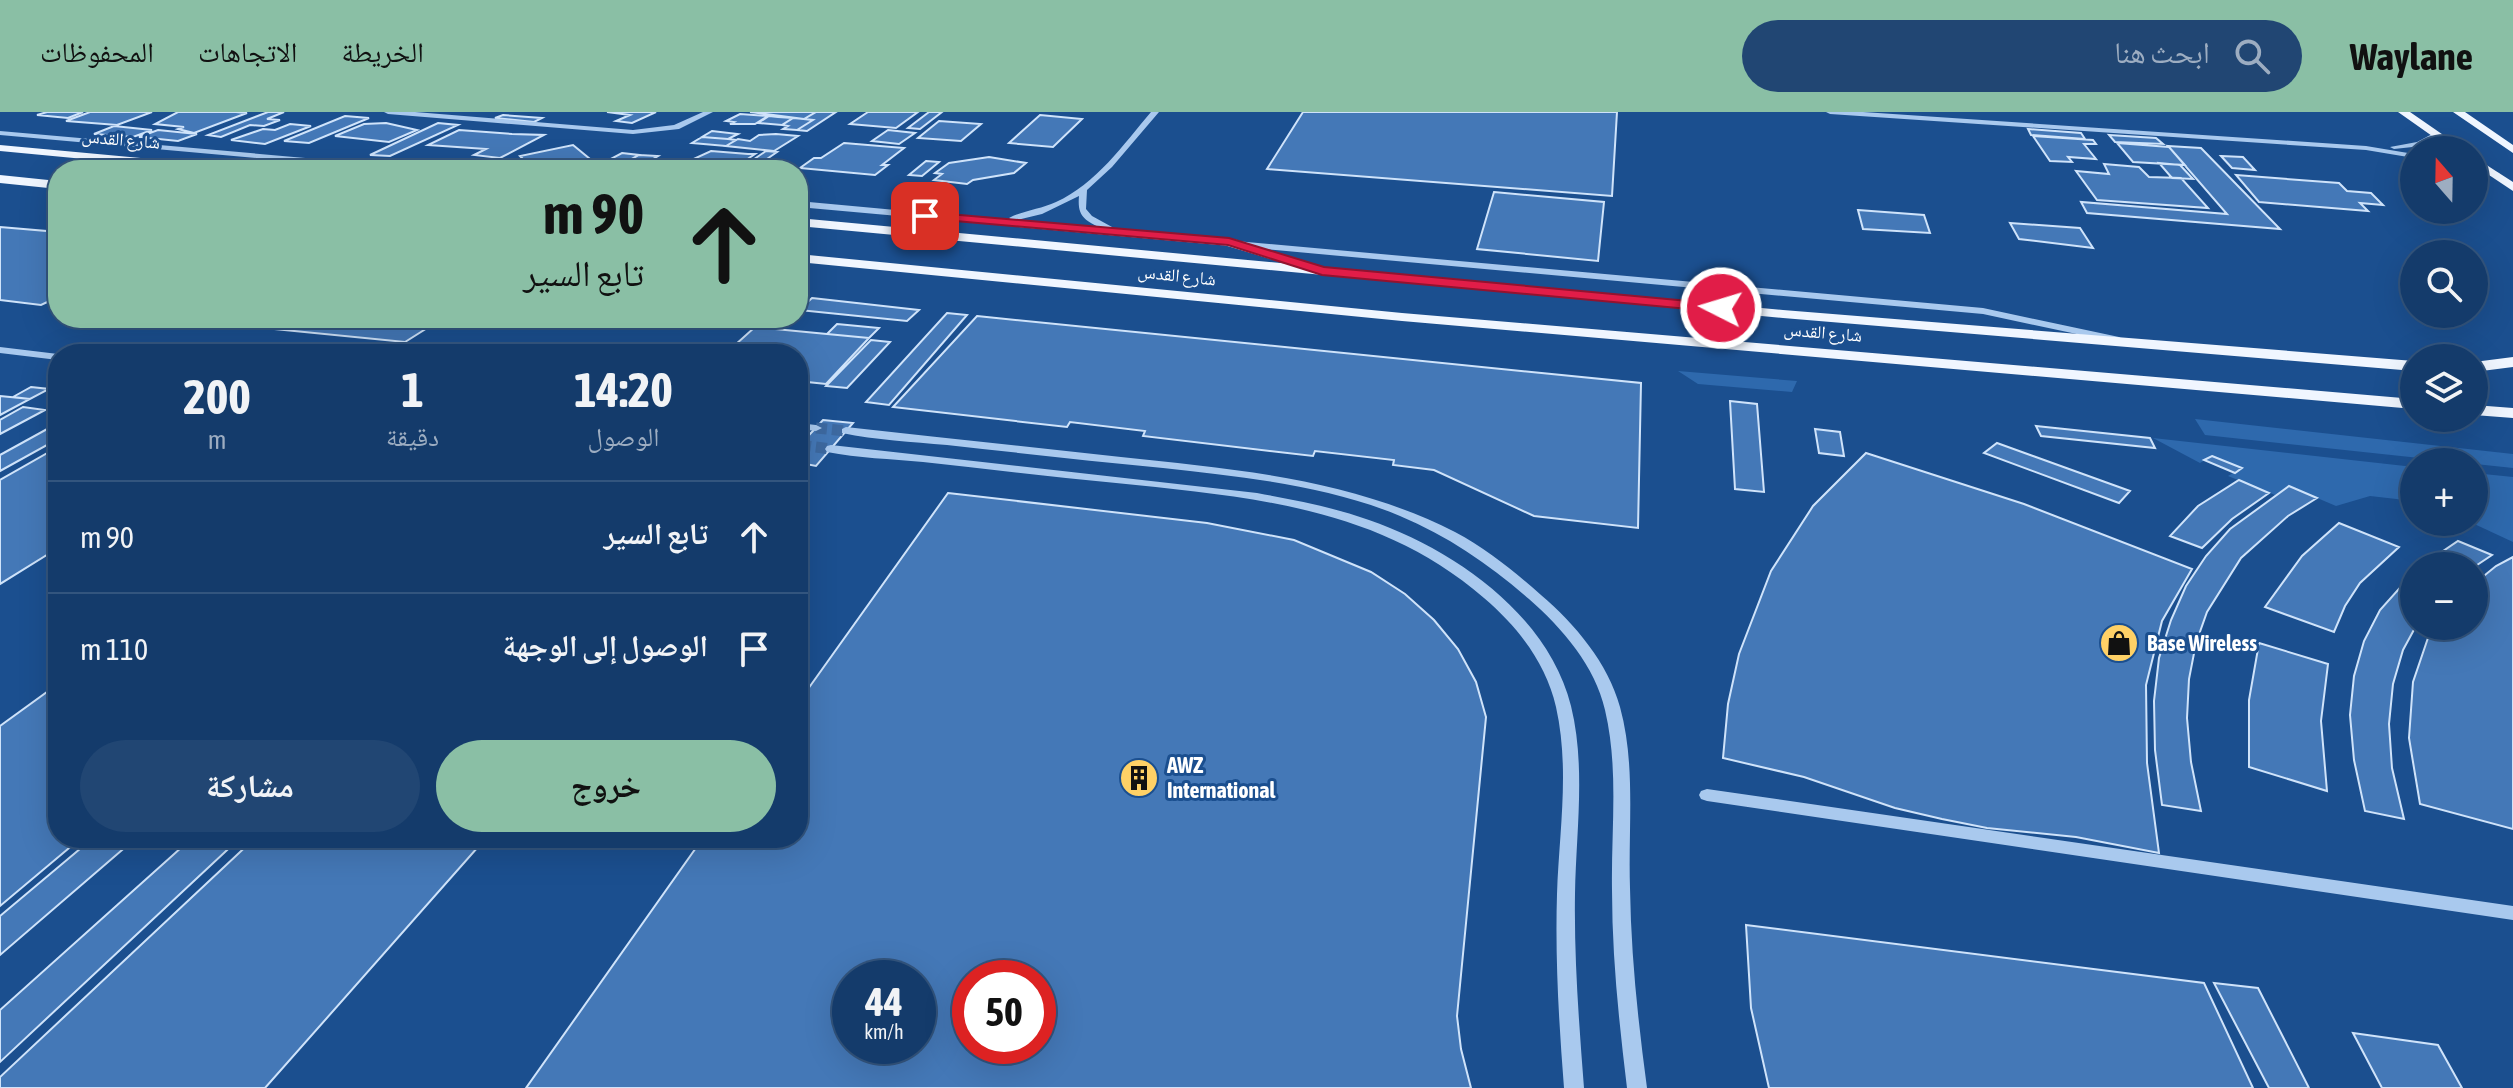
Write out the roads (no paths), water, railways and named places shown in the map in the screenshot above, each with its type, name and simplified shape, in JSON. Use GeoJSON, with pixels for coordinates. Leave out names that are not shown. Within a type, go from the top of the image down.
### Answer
{"type":"FeatureCollection","features":[{"type":"Feature","properties":{"kind":"main road"},"geometry":{"type":"LineString","coordinates":[[2403,112],[2437,135]]}},
{"type":"Feature","properties":{"kind":"main road"},"geometry":{"type":"LineString","coordinates":[[2458,112],[2513,150]]}},
{"type":"Feature","properties":{"kind":"main road","name":"شارع القدس"},"geometry":{"type":"LineString","coordinates":[[0,148],[130,160]]}},
{"type":"Feature","properties":{"kind":"main road"},"geometry":{"type":"LineString","coordinates":[[2488,170],[2513,187]]}},
{"type":"Feature","properties":{"kind":"main road"},"geometry":{"type":"LineString","coordinates":[[0,179],[48,184]]}},
{"type":"Feature","properties":{"kind":"main road","name":"شارع القدس"},"geometry":{"type":"LineString","coordinates":[[808,223],[2143,346],[2400,365]]}},
{"type":"Feature","properties":{"kind":"main road"},"geometry":{"type":"LineString","coordinates":[[1229,242],[1322,271]]}},
{"type":"Feature","properties":{"kind":"main road","name":"شارع القدس"},"geometry":{"type":"LineString","coordinates":[[808,259],[1402,317],[2400,403]]}},
{"type":"Feature","properties":{"kind":"main road"},"geometry":{"type":"LineString","coordinates":[[2488,366],[2513,362]]}},
{"type":"Feature","properties":{"kind":"main road"},"geometry":{"type":"LineString","coordinates":[[2488,371],[2513,374]]}},
{"type":"Feature","properties":{"kind":"main road"},"geometry":{"type":"LineString","coordinates":[[2488,411],[2510,413]]}},
{"type":"Feature","properties":{"kind":"street"},"geometry":{"type":"LineString","coordinates":[[388,112],[633,132],[676,127],[709,112]]}},
{"type":"Feature","properties":{"kind":"street"},"geometry":{"type":"LineString","coordinates":[[988,221],[1040,214],[1058,208],[1084,192],[1155,112]]}},
{"type":"Feature","properties":{"kind":"street"},"geometry":{"type":"LineString","coordinates":[[1830,112],[2366,148],[2405,147],[2437,135]]}},
{"type":"Feature","properties":{"kind":"street"},"geometry":{"type":"LineString","coordinates":[[0,133],[306,160]]}},
{"type":"Feature","properties":{"kind":"street"},"geometry":{"type":"LineString","coordinates":[[2366,148],[2400,154]]}},
{"type":"Feature","properties":{"kind":"street"},"geometry":{"type":"LineString","coordinates":[[2488,173],[2496,175]]}},
{"type":"Feature","properties":{"kind":"street"},"geometry":{"type":"LineString","coordinates":[[1084,192],[1082,209],[1089,218],[1117,232]]}},
{"type":"Feature","properties":{"kind":"street"},"geometry":{"type":"LineString","coordinates":[[808,205],[1983,311],[2143,346]]}},
{"type":"Feature","properties":{"kind":"street"},"geometry":{"type":"LineString","coordinates":[[0,350],[48,356]]}},
{"type":"Feature","properties":{"kind":"street"},"geometry":{"type":"LineString","coordinates":[[808,427],[816,428]]}},
{"type":"Feature","properties":{"kind":"street"},"geometry":{"type":"LineString","coordinates":[[846,431],[1231,472],[1328,487],[1382,503],[1432,524],[1480,550],[1526,586],[1563,623],[1591,660],[1613,707],[1619,757],[1625,992],[1637,1088]]}},
{"type":"Feature","properties":{"kind":"street"},"geometry":{"type":"LineString","coordinates":[[904,457],[917,439]]}},
{"type":"Feature","properties":{"kind":"street"},"geometry":{"type":"LineString","coordinates":[[831,449],[1222,491],[1313,505],[1362,520],[1408,540],[1451,564],[1490,594],[1523,627],[1549,665],[1563,707],[1570,751],[1566,987],[1574,1088]]}},
{"type":"Feature","properties":{"kind":"street"},"geometry":{"type":"LineString","coordinates":[[1707,795],[2513,913]]}},
{"type":"Feature","properties":{"kind":"tunnel"},"geometry":{"type":"LineString","coordinates":[[816,428],[846,431]]}},
{"type":"Feature","properties":{"kind":"tunnel"},"geometry":{"type":"LineString","coordinates":[[808,446],[831,449]]}},
{"type":"Feature","properties":{"kind":"place","name":"Base Wireless"},"geometry":{"type":"Point","coordinates":[2119,643]}},
{"type":"Feature","properties":{"kind":"place","name":"AWZ International"},"geometry":{"type":"Point","coordinates":[1139,778]}}]}
